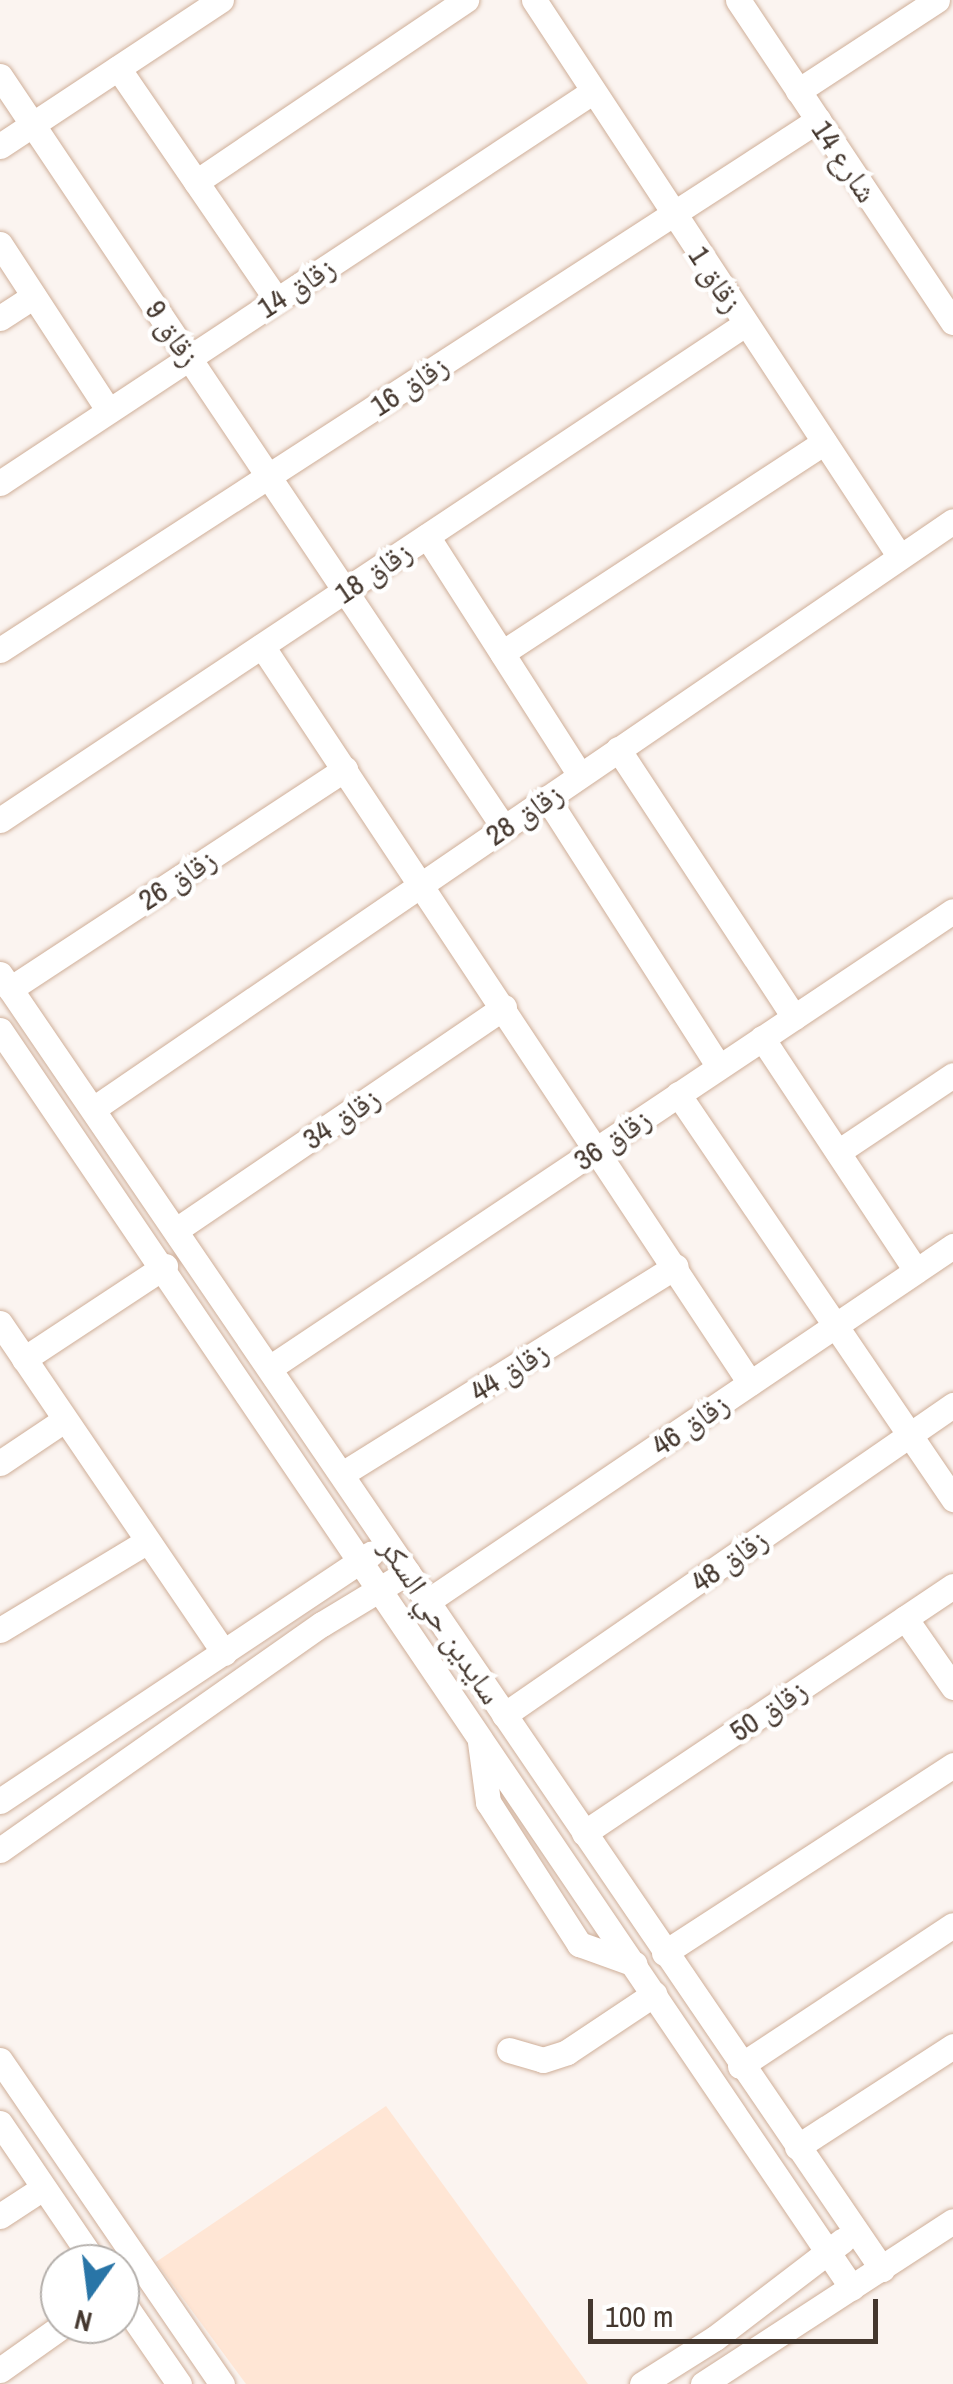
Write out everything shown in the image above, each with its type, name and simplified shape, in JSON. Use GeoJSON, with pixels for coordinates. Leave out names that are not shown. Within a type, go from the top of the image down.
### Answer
{"type":"FeatureCollection","features":[{"type":"Feature","properties":{"kind":"street"},"geometry":{"type":"LineString","coordinates":[[0,146],[220,0]]}},
{"type":"Feature","properties":{"kind":"street"},"geometry":{"type":"LineString","coordinates":[[196,182],[466,0]]}},
{"type":"Feature","properties":{"kind":"street","name":"زقاق 1"},"geometry":{"type":"LineString","coordinates":[[534,0],[900,557]]}},
{"type":"Feature","properties":{"kind":"street","name":"شارع 14"},"geometry":{"type":"LineString","coordinates":[[738,0],[953,322]]}},
{"type":"Feature","properties":{"kind":"street"},"geometry":{"type":"LineString","coordinates":[[798,91],[939,0],[953,18]]}},
{"type":"Feature","properties":{"kind":"street"},"geometry":{"type":"LineString","coordinates":[[118,68],[277,300]]}},
{"type":"Feature","properties":{"kind":"street","name":"زقاق 9"},"geometry":{"type":"LineString","coordinates":[[0,76],[504,828]]}},
{"type":"Feature","properties":{"kind":"street","name":"زقاق 14"},"geometry":{"type":"LineString","coordinates":[[0,483],[592,92]]}},
{"type":"Feature","properties":{"kind":"street","name":"زقاق 16"},"geometry":{"type":"LineString","coordinates":[[0,650],[818,120]]}},
{"type":"Feature","properties":{"kind":"street"},"geometry":{"type":"LineString","coordinates":[[0,244],[109,411]]}},
{"type":"Feature","properties":{"kind":"street"},"geometry":{"type":"LineString","coordinates":[[0,318],[34,296]]}},
{"type":"Feature","properties":{"kind":"street","name":"زقاق 18"},"geometry":{"type":"LineString","coordinates":[[0,820],[745,324]]}},
{"type":"Feature","properties":{"kind":"street"},"geometry":{"type":"LineString","coordinates":[[502,653],[824,442]]}},
{"type":"Feature","properties":{"kind":"street","name":"زقاق 28"},"geometry":{"type":"LineString","coordinates":[[96,1106],[953,521]]}},
{"type":"Feature","properties":{"kind":"street"},"geometry":{"type":"LineString","coordinates":[[427,536],[580,775]]}},
{"type":"Feature","properties":{"kind":"street"},"geometry":{"type":"LineString","coordinates":[[262,646],[599,1147],[750,1383]]}},
{"type":"Feature","properties":{"kind":"street"},"geometry":{"type":"LineString","coordinates":[[618,750],[794,1017]]}},
{"type":"Feature","properties":{"kind":"street","name":"زقاق 26"},"geometry":{"type":"LineString","coordinates":[[5,982],[345,769]]}},
{"type":"Feature","properties":{"kind":"street"},"geometry":{"type":"LineString","coordinates":[[547,798],[719,1067]]}},
{"type":"Feature","properties":{"kind":"street","name":"زقاق 36"},"geometry":{"type":"LineString","coordinates":[[271,1367],[953,911]]}},
{"type":"Feature","properties":{"kind":"street","name":"سايدين حي السكر"},"geometry":{"type":"LineString","coordinates":[[5,982],[96,1106],[740,2066],[882,2269]]}},
{"type":"Feature","properties":{"kind":"street","name":"زقاق 34"},"geometry":{"type":"LineString","coordinates":[[179,1228],[504,1007]]}},
{"type":"Feature","properties":{"kind":"street","name":"سايدين حي السكر"},"geometry":{"type":"LineString","coordinates":[[0,1030],[165,1266],[377,1592],[478,1732],[852,2288]]}},
{"type":"Feature","properties":{"kind":"street"},"geometry":{"type":"LineString","coordinates":[[762,1038],[916,1270]]}},
{"type":"Feature","properties":{"kind":"street"},"geometry":{"type":"LineString","coordinates":[[838,1152],[953,1075]]}},
{"type":"Feature","properties":{"kind":"street"},"geometry":{"type":"LineString","coordinates":[[678,1094],[953,1499]]}},
{"type":"Feature","properties":{"kind":"street","name":"زقاق 46"},"geometry":{"type":"LineString","coordinates":[[428,1601],[953,1246]]}},
{"type":"Feature","properties":{"kind":"street"},"geometry":{"type":"LineString","coordinates":[[24,1359],[165,1266]]}},
{"type":"Feature","properties":{"kind":"street","name":"زقاق 44"},"geometry":{"type":"LineString","coordinates":[[342,1474],[676,1266]]}},
{"type":"Feature","properties":{"kind":"street"},"geometry":{"type":"LineString","coordinates":[[0,1324],[144,1543],[224,1653]]}},
{"type":"Feature","properties":{"kind":"street","name":"زقاق 48"},"geometry":{"type":"LineString","coordinates":[[504,1715],[953,1405]]}},
{"type":"Feature","properties":{"kind":"street"},"geometry":{"type":"LineString","coordinates":[[0,1464],[64,1420]]}},
{"type":"Feature","properties":{"kind":"street"},"geometry":{"type":"LineString","coordinates":[[0,1801],[387,1542]]}},
{"type":"Feature","properties":{"kind":"street"},"geometry":{"type":"LineString","coordinates":[[0,1630],[144,1543]]}},
{"type":"Feature","properties":{"kind":"street"},"geometry":{"type":"LineString","coordinates":[[0,1850],[408,1572]]}},
{"type":"Feature","properties":{"kind":"street","name":"زقاق 50"},"geometry":{"type":"LineString","coordinates":[[584,1833],[953,1586]]}},
{"type":"Feature","properties":{"kind":"street"},"geometry":{"type":"LineString","coordinates":[[906,1618],[953,1687]]}},
{"type":"Feature","properties":{"kind":"street"},"geometry":{"type":"LineString","coordinates":[[478,1732],[488,1802],[579,1944],[636,1964]]}},
{"type":"Feature","properties":{"kind":"street"},"geometry":{"type":"LineString","coordinates":[[664,1953],[953,1765]]}},
{"type":"Feature","properties":{"kind":"street"},"geometry":{"type":"LineString","coordinates":[[740,2066],[953,1924]]}},
{"type":"Feature","properties":{"kind":"street"},"geometry":{"type":"LineString","coordinates":[[510,2050],[543,2060],[567,2052],[654,1994]]}},
{"type":"Feature","properties":{"kind":"street"},"geometry":{"type":"LineString","coordinates":[[798,2148],[953,2046]]}},
{"type":"Feature","properties":{"kind":"street"},"geometry":{"type":"LineString","coordinates":[[0,2060],[222,2384]]}},
{"type":"Feature","properties":{"kind":"street"},"geometry":{"type":"LineString","coordinates":[[0,2123],[82,2244]]}},
{"type":"Feature","properties":{"kind":"street"},"geometry":{"type":"LineString","coordinates":[[0,2216],[43,2188]]}},
{"type":"Feature","properties":{"kind":"street"},"geometry":{"type":"LineString","coordinates":[[703,2384],[953,2221]]}},
{"type":"Feature","properties":{"kind":"street"},"geometry":{"type":"LineString","coordinates":[[642,2384],[715,2338],[855,2230]]}},
{"type":"Feature","properties":{"kind":"street"},"geometry":{"type":"LineString","coordinates":[[140,2327],[179,2384]]}},
{"type":"Feature","properties":{"kind":"street"},"geometry":{"type":"LineString","coordinates":[[0,2370],[40,2342]]}},
{"type":"Feature","properties":{"kind":"shaded area"},"geometry":{"type":"Polygon","coordinates":[[[386,2106],[588,2384],[246,2384],[156,2262],[386,2106]]]}}]}
